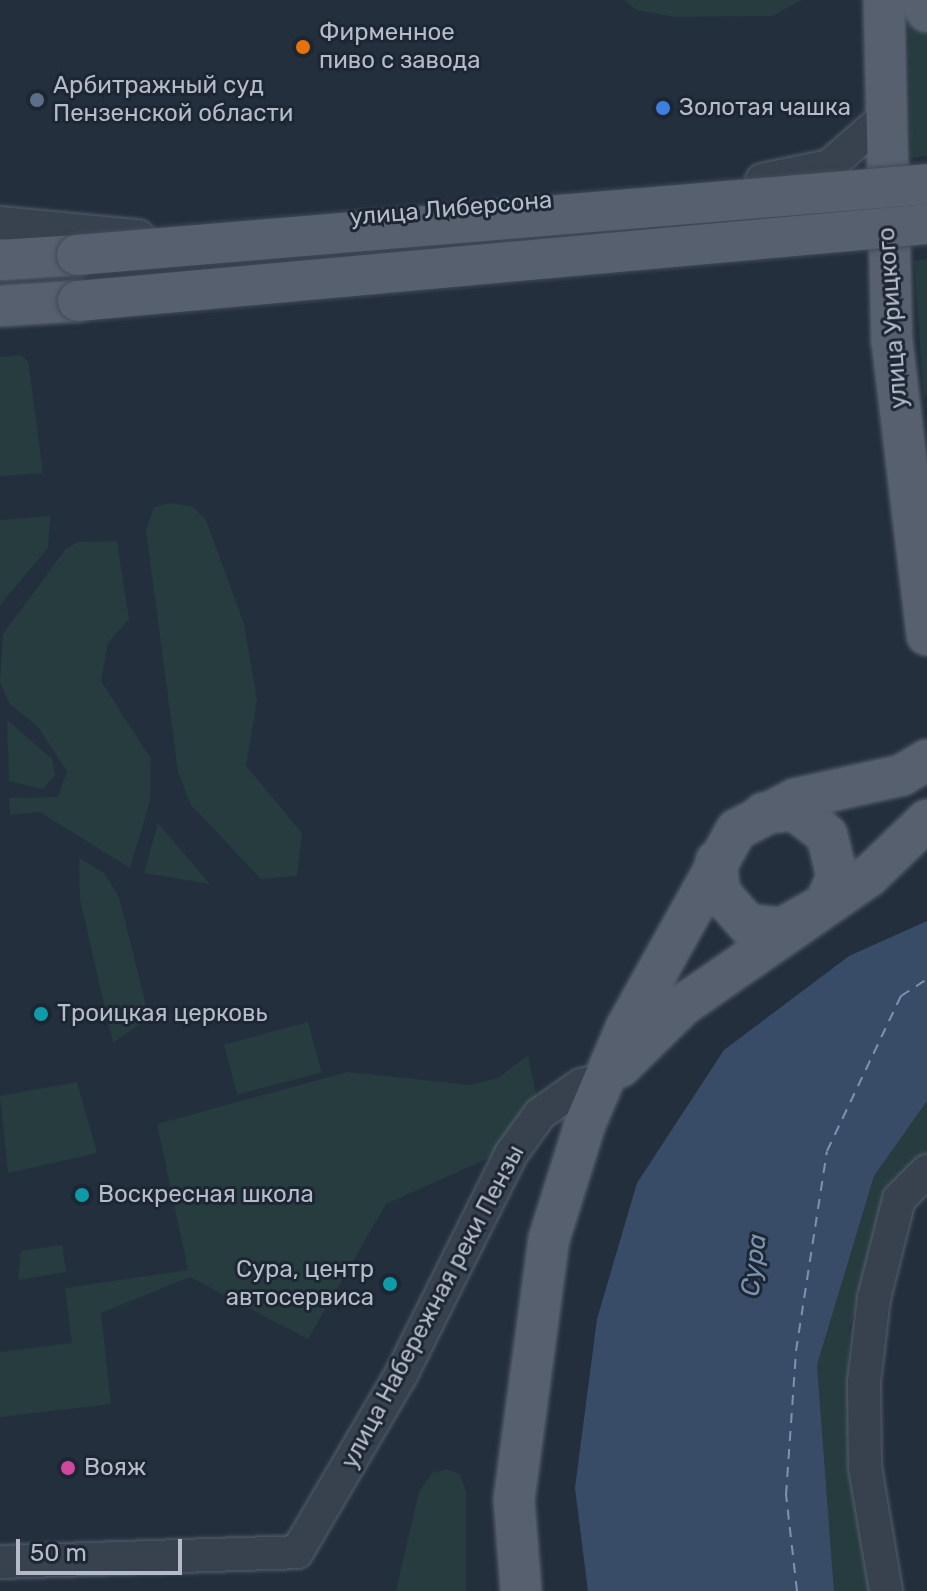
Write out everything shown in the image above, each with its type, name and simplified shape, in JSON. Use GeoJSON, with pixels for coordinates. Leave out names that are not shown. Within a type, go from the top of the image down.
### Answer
{"type":"FeatureCollection","features":[{"type":"Feature","properties":{"kind":"main road","name":"улица Урицкого"},"geometry":{"type":"LineString","coordinates":[[884,0],[883,119],[887,225],[905,468],[921,547],[927,635]]}},
{"type":"Feature","properties":{"kind":"main road"},"geometry":{"type":"LineString","coordinates":[[921,0],[927,12]]}},
{"type":"Feature","properties":{"kind":"main road"},"geometry":{"type":"LineString","coordinates":[[0,260],[927,184]]}},
{"type":"Feature","properties":{"kind":"main road"},"geometry":{"type":"LineString","coordinates":[[0,306],[927,221]]}},
{"type":"Feature","properties":{"kind":"main road"},"geometry":{"type":"LineString","coordinates":[[905,468],[927,427]]}},
{"type":"Feature","properties":{"kind":"main road"},"geometry":{"type":"LineString","coordinates":[[521,1591],[514,1500],[549,1239],[585,1124],[608,1079],[626,1028],[716,861],[736,830],[762,813],[821,790],[902,775],[927,760]]}},
{"type":"Feature","properties":{"kind":"main road"},"geometry":{"type":"LineString","coordinates":[[716,861],[720,893],[747,924],[782,928],[813,916],[837,877],[827,835],[794,810],[762,813]]}},
{"type":"Feature","properties":{"kind":"main road","name":"улица Набережная реки Пензы"},"geometry":{"type":"LineString","coordinates":[[608,1079],[683,1005],[897,855],[927,820]]}},
{"type":"Feature","properties":{"kind":"street","name":"улица Либерсона"},"geometry":{"type":"LineString","coordinates":[[0,223],[155,236],[755,181],[829,166],[883,119]]}},
{"type":"Feature","properties":{"kind":"street"},"geometry":{"type":"LineString","coordinates":[[887,225],[927,221]]}},
{"type":"Feature","properties":{"kind":"street","name":"улица Набережная реки Пензы"},"geometry":{"type":"LineString","coordinates":[[0,1562],[297,1552],[402,1373],[511,1154],[540,1114],[581,1085],[608,1079]]}},
{"type":"Feature","properties":{"kind":"street"},"geometry":{"type":"LineString","coordinates":[[886,1591],[865,1467],[864,1382],[874,1298],[899,1199],[927,1171]]}},
{"type":"Feature","properties":{"kind":"green space"},"geometry":{"type":"Polygon","coordinates":[[[624,0],[802,0],[772,16],[675,17],[636,10],[624,0]]]}},
{"type":"Feature","properties":{"kind":"green space"},"geometry":{"type":"Polygon","coordinates":[[[908,0],[927,35],[927,156],[911,158],[908,0]]]}},
{"type":"Feature","properties":{"kind":"green space"},"geometry":{"type":"Polygon","coordinates":[[[927,259],[927,393],[924,399],[914,261],[927,259]]]}},
{"type":"Feature","properties":{"kind":"green space"},"geometry":{"type":"Polygon","coordinates":[[[21,355],[28,361],[43,473],[0,476],[0,357],[21,355]]]}},
{"type":"Feature","properties":{"kind":"green space"},"geometry":{"type":"Polygon","coordinates":[[[172,503],[193,507],[206,520],[244,624],[257,700],[246,766],[302,833],[297,876],[261,879],[191,805],[178,772],[146,530],[154,507],[172,503]]]}},
{"type":"Feature","properties":{"kind":"green space"},"geometry":{"type":"Polygon","coordinates":[[[50,516],[48,548],[0,605],[0,520],[50,516]]]}},
{"type":"Feature","properties":{"kind":"green space"},"geometry":{"type":"Polygon","coordinates":[[[117,541],[129,619],[108,643],[101,681],[151,759],[150,801],[130,868],[40,812],[10,815],[9,798],[58,797],[67,771],[38,727],[9,703],[0,682],[3,634],[65,550],[77,542],[117,541]]]}},
{"type":"Feature","properties":{"kind":"green space"},"geometry":{"type":"Polygon","coordinates":[[[7,720],[52,759],[55,775],[43,789],[9,781],[7,720]]]}},
{"type":"Feature","properties":{"kind":"green space"},"geometry":{"type":"Polygon","coordinates":[[[158,823],[210,884],[144,873],[158,823]]]}},
{"type":"Feature","properties":{"kind":"green space"},"geometry":{"type":"Polygon","coordinates":[[[79,858],[104,873],[119,897],[149,1018],[113,1043],[80,900],[79,858]]]}},
{"type":"Feature","properties":{"kind":"green space"},"geometry":{"type":"Polygon","coordinates":[[[308,1022],[321,1072],[237,1095],[224,1045],[308,1022]]]}},
{"type":"Feature","properties":{"kind":"green space"},"geometry":{"type":"Polygon","coordinates":[[[528,1055],[540,1114],[518,1145],[386,1204],[308,1339],[190,1277],[101,1313],[111,1404],[0,1417],[0,1352],[72,1343],[65,1288],[188,1270],[157,1124],[348,1072],[470,1085],[498,1078],[528,1055]]]}},
{"type":"Feature","properties":{"kind":"green space"},"geometry":{"type":"Polygon","coordinates":[[[77,1082],[97,1153],[8,1173],[0,1096],[77,1082]]]}},
{"type":"Feature","properties":{"kind":"green space"},"geometry":{"type":"Polygon","coordinates":[[[927,1101],[927,1159],[891,1198],[849,1328],[848,1462],[874,1591],[834,1591],[817,1365],[874,1176],[927,1101]]]}},
{"type":"Feature","properties":{"kind":"green space"},"geometry":{"type":"Polygon","coordinates":[[[62,1245],[66,1272],[18,1280],[21,1251],[62,1245]]]}},
{"type":"Feature","properties":{"kind":"green space"},"geometry":{"type":"Polygon","coordinates":[[[447,1469],[460,1474],[466,1491],[466,1591],[396,1591],[419,1492],[432,1473],[447,1469]]]}},
{"type":"Feature","properties":{"kind":"water","name":"Сура"},"geometry":{"type":"Polygon","coordinates":[[[927,921],[927,1101],[874,1176],[817,1365],[834,1591],[588,1591],[575,1488],[597,1319],[637,1183],[724,1050],[849,956],[927,921]]]}},
{"type":"Feature","properties":{"kind":"ferry route"},"geometry":{"type":"LineString","coordinates":[[797,1591],[786,1495],[796,1351],[827,1151],[901,996],[927,979]]}},
{"type":"Feature","properties":{"kind":"place","name":"Фирменное пиво с завода"},"geometry":{"type":"Point","coordinates":[303,47]}},
{"type":"Feature","properties":{"kind":"place","name":"Арбитражный суд Пензенской области"},"geometry":{"type":"Point","coordinates":[37,100]}},
{"type":"Feature","properties":{"kind":"place","name":"Золотая чашка"},"geometry":{"type":"Point","coordinates":[663,108]}},
{"type":"Feature","properties":{"kind":"place","name":"Троицкая церковь"},"geometry":{"type":"Point","coordinates":[41,1014]}},
{"type":"Feature","properties":{"kind":"place","name":"Воскресная школа"},"geometry":{"type":"Point","coordinates":[82,1195]}},
{"type":"Feature","properties":{"kind":"place","name":"Сура, центр автосервиса"},"geometry":{"type":"Point","coordinates":[390,1284]}},
{"type":"Feature","properties":{"kind":"place","name":"Вояж"},"geometry":{"type":"Point","coordinates":[68,1468]}}]}
